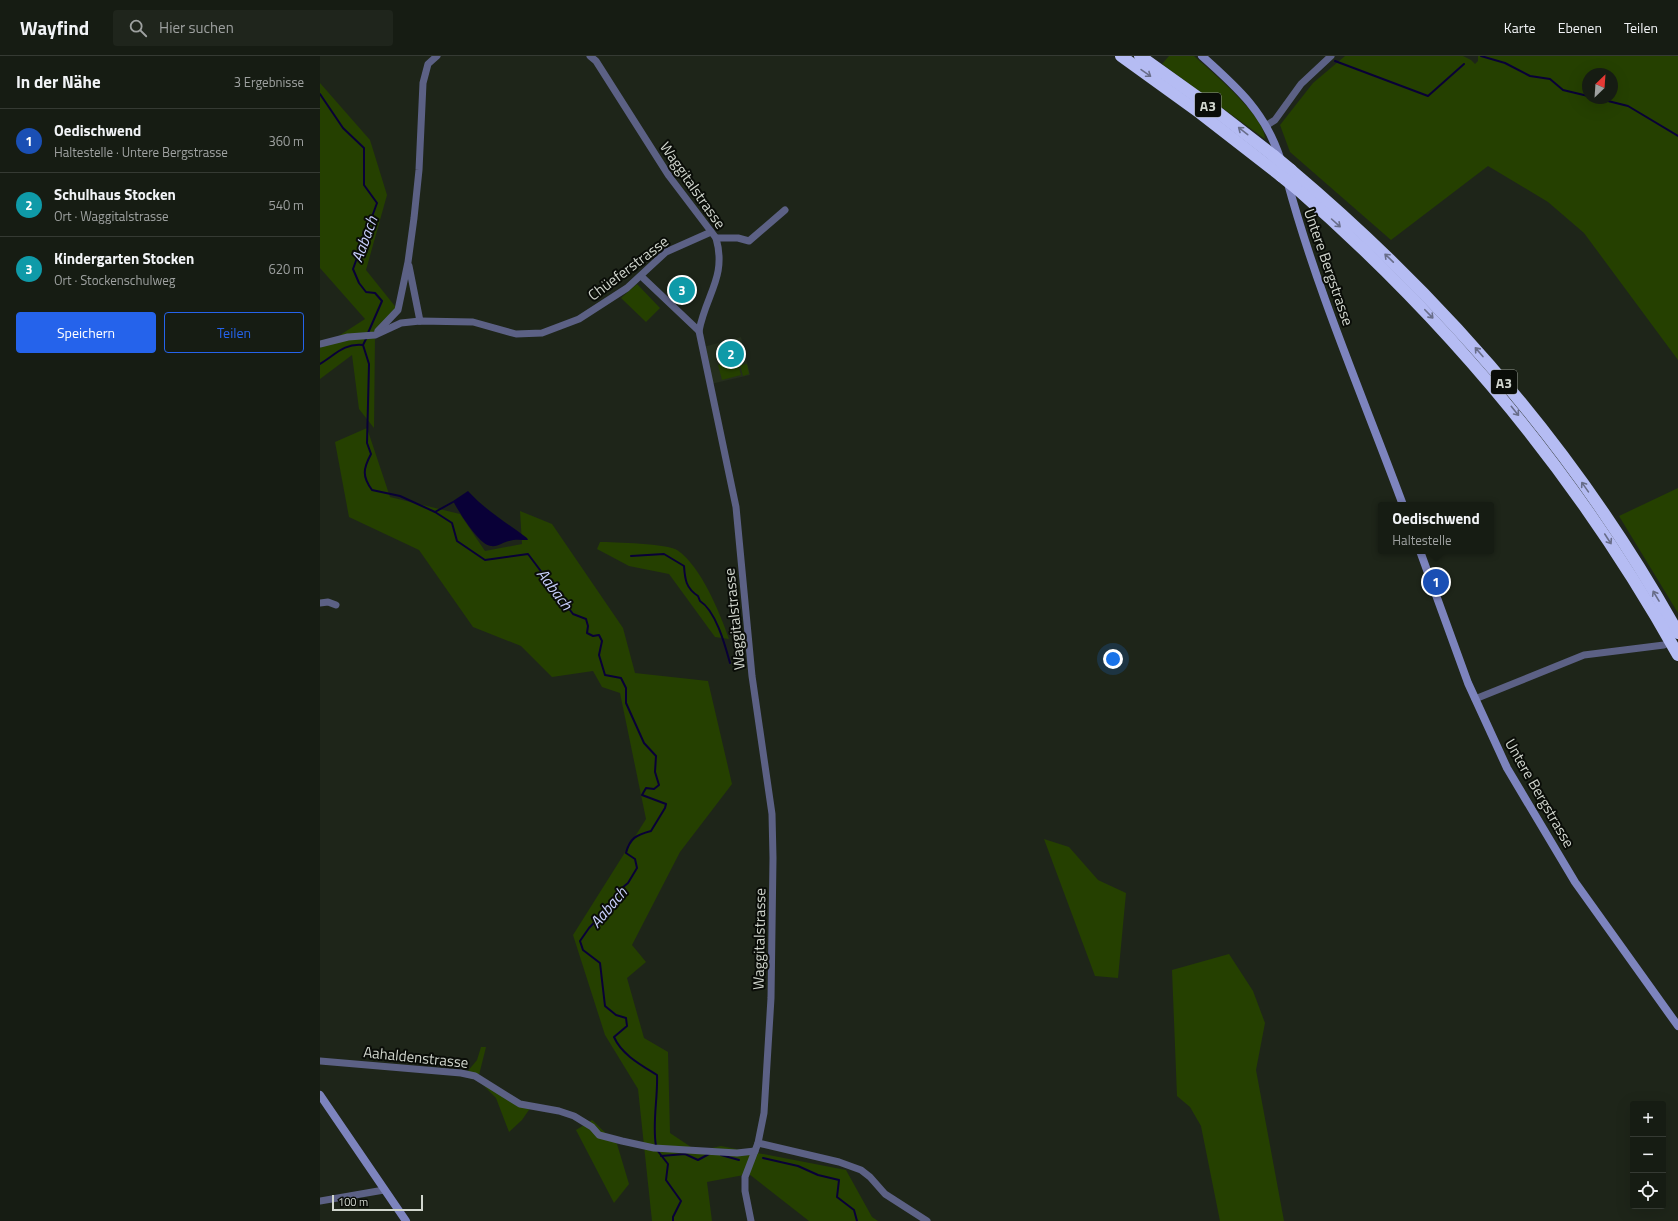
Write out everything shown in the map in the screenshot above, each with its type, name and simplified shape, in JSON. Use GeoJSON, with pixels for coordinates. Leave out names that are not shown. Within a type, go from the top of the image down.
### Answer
{"type":"FeatureCollection","features":[{"type":"Feature","properties":{"kind":"highway","name":"A3"},"geometry":{"type":"LineString","coordinates":[[1121,56],[1286,173],[1396,264],[1438,307],[1498,374],[1554,444],[1598,505],[1643,574],[1678,633]]}},
{"type":"Feature","properties":{"kind":"highway","name":"A3"},"geometry":{"type":"LineString","coordinates":[[1140,56],[1207,104],[1274,156],[1296,188],[1348,234],[1406,290],[1462,350],[1507,402],[1546,452],[1595,520],[1644,595],[1678,656]]}},
{"type":"Feature","properties":{"kind":"main road","name":"Untere Bergstrasse"},"geometry":{"type":"LineString","coordinates":[[1202,56],[1245,96],[1267,125],[1277,148],[1303,238],[1324,300],[1402,502]]}},
{"type":"Feature","properties":{"kind":"main road","name":"Untere Bergstrasse"},"geometry":{"type":"LineString","coordinates":[[1421,554],[1475,699],[1507,768],[1575,882],[1678,1026]]}},
{"type":"Feature","properties":{"kind":"main road"},"geometry":{"type":"LineString","coordinates":[[320,1095],[406,1221]]}},
{"type":"Feature","properties":{"kind":"street"},"geometry":{"type":"LineString","coordinates":[[370,335],[398,310],[408,262],[419,170],[423,83],[428,64],[437,56]]}},
{"type":"Feature","properties":{"kind":"street","name":"Waggitalstrasse"},"geometry":{"type":"LineString","coordinates":[[590,56],[596,61],[669,176],[714,235],[719,249],[719,271],[716,282],[705,306],[699,331],[736,506],[752,676],[772,814],[773,861],[771,998],[764,1113],[758,1143],[745,1177],[745,1191],[751,1221]]}},
{"type":"Feature","properties":{"kind":"street"},"geometry":{"type":"LineString","coordinates":[[1267,125],[1275,120],[1301,84],[1331,56]]}},
{"type":"Feature","properties":{"kind":"street"},"geometry":{"type":"LineString","coordinates":[[714,235],[749,241],[785,210]]}},
{"type":"Feature","properties":{"kind":"street","name":"Chüeferstrasse"},"geometry":{"type":"LineString","coordinates":[[320,344],[370,335],[401,324],[420,321],[473,322],[516,334],[542,333],[579,319],[627,288],[666,252],[714,235]]}},
{"type":"Feature","properties":{"kind":"street"},"geometry":{"type":"LineString","coordinates":[[408,262],[420,321]]}},
{"type":"Feature","properties":{"kind":"street"},"geometry":{"type":"LineString","coordinates":[[641,276],[699,331]]}},
{"type":"Feature","properties":{"kind":"street"},"geometry":{"type":"LineString","coordinates":[[320,604],[328,602],[336,605]]}},
{"type":"Feature","properties":{"kind":"street"},"geometry":{"type":"LineString","coordinates":[[1475,699],[1584,655],[1664,645]]}},
{"type":"Feature","properties":{"kind":"street","name":"Aahaldenstrasse"},"geometry":{"type":"LineString","coordinates":[[320,1061],[461,1073],[475,1076],[520,1104],[559,1111],[574,1116],[592,1127],[599,1134],[654,1148],[737,1153],[755,1151]]}},
{"type":"Feature","properties":{"kind":"street"},"geometry":{"type":"LineString","coordinates":[[758,1143],[839,1162],[861,1170],[870,1177],[885,1194],[927,1221]]}},
{"type":"Feature","properties":{"kind":"street"},"geometry":{"type":"LineString","coordinates":[[320,1201],[384,1190]]}},
{"type":"Feature","properties":{"kind":"shaded area"},"geometry":{"type":"Polygon","coordinates":[[[741,337],[750,375],[711,384],[703,347],[741,337]]]}},
{"type":"Feature","properties":{"kind":"shaded area"},"geometry":{"type":"Polygon","coordinates":[[[468,491],[489,510],[528,540],[511,540],[491,546],[481,540],[475,534],[453,501],[468,491]]]}},
{"type":"Feature","properties":{"kind":"green space"},"geometry":{"type":"Polygon","coordinates":[[[1169,56],[1194,56],[1224,83],[1247,107],[1257,119],[1263,130],[1265,139],[1162,64],[1169,56]]]}},
{"type":"Feature","properties":{"kind":"green space"},"geometry":{"type":"Polygon","coordinates":[[[1345,56],[1463,56],[1475,64],[1478,61],[1478,56],[1678,56],[1678,360],[1584,233],[1548,202],[1488,166],[1391,240],[1290,152],[1280,125],[1313,83],[1345,56]]]}},
{"type":"Feature","properties":{"kind":"green space"},"geometry":{"type":"Polygon","coordinates":[[[320,83],[370,140],[387,195],[366,270],[398,310],[375,335],[374,428],[359,409],[352,355],[320,379],[320,348],[365,319],[320,268],[320,83]]]}},
{"type":"Feature","properties":{"kind":"green space"},"geometry":{"type":"Polygon","coordinates":[[[637,284],[660,308],[646,322],[621,298],[637,284]]]}},
{"type":"Feature","properties":{"kind":"green space"},"geometry":{"type":"Polygon","coordinates":[[[737,360],[741,375],[722,380],[718,365],[737,360]]]}},
{"type":"Feature","properties":{"kind":"green space"},"geometry":{"type":"Polygon","coordinates":[[[747,364],[749,374],[743,376],[740,365],[747,364]]]}},
{"type":"Feature","properties":{"kind":"green space"},"geometry":{"type":"Polygon","coordinates":[[[367,428],[390,497],[460,514],[485,551],[522,544],[520,511],[552,524],[623,628],[635,673],[708,681],[732,784],[680,852],[632,945],[646,962],[627,978],[644,1038],[668,1052],[670,1133],[697,1151],[721,1146],[846,1170],[872,1217],[878,1221],[809,1221],[749,1174],[707,1182],[712,1221],[652,1221],[638,1089],[605,1035],[573,935],[646,819],[620,693],[602,687],[593,671],[552,677],[521,646],[473,627],[419,550],[349,517],[335,442],[367,428]]]}},
{"type":"Feature","properties":{"kind":"green space"},"geometry":{"type":"Polygon","coordinates":[[[1678,488],[1678,613],[1619,516],[1678,488]]]}},
{"type":"Feature","properties":{"kind":"green space"},"geometry":{"type":"Polygon","coordinates":[[[600,542],[663,546],[677,550],[686,557],[702,578],[715,604],[729,639],[715,637],[669,574],[629,566],[597,549],[600,542]]]}},
{"type":"Feature","properties":{"kind":"green space"},"geometry":{"type":"Polygon","coordinates":[[[1044,839],[1069,847],[1098,880],[1126,893],[1118,978],[1095,976],[1044,839]]]}},
{"type":"Feature","properties":{"kind":"green space"},"geometry":{"type":"Polygon","coordinates":[[[1229,954],[1253,991],[1265,1023],[1256,1070],[1284,1221],[1220,1221],[1201,1126],[1190,1107],[1177,1096],[1172,970],[1229,954]]]}},
{"type":"Feature","properties":{"kind":"green space"},"geometry":{"type":"Polygon","coordinates":[[[481,1047],[486,1047],[479,1075],[511,1100],[533,1104],[522,1120],[509,1132],[496,1098],[477,1079],[470,1079],[467,1072],[477,1060],[481,1047]]]}},
{"type":"Feature","properties":{"kind":"green space"},"geometry":{"type":"Polygon","coordinates":[[[592,1120],[617,1144],[629,1184],[614,1203],[576,1130],[592,1120]]]}},
{"type":"Feature","properties":{"kind":"waterway"},"geometry":{"type":"LineString","coordinates":[[1481,56],[1505,63],[1530,76],[1550,79],[1563,90],[1582,95]]}},
{"type":"Feature","properties":{"kind":"waterway"},"geometry":{"type":"LineString","coordinates":[[1335,61],[1428,96],[1464,64]]}},
{"type":"Feature","properties":{"kind":"waterway","name":"Aabach"},"geometry":{"type":"LineString","coordinates":[[320,94],[343,128],[364,148],[364,185],[377,203],[353,269],[359,283],[366,292],[375,293],[382,301],[368,333]]}},
{"type":"Feature","properties":{"kind":"waterway"},"geometry":{"type":"LineString","coordinates":[[1618,104],[1628,106],[1678,136]]}},
{"type":"Feature","properties":{"kind":"waterway","name":"Aabach"},"geometry":{"type":"LineString","coordinates":[[367,337],[363,345],[369,364],[367,443],[371,454],[366,464],[365,476],[366,481],[372,490],[400,496],[435,512],[452,523],[457,541],[485,560],[528,554],[573,614],[586,619],[588,626],[587,633],[593,636],[599,635],[602,641],[599,655],[605,675],[621,678],[626,688],[626,703],[644,743],[656,756],[655,772],[659,785],[654,789],[646,788],[642,795],[666,804],[665,808],[651,831],[634,838],[629,844],[626,853],[635,859],[637,868],[628,883],[616,893],[611,905],[589,928],[580,941],[583,950],[600,963],[605,1006],[616,1015],[626,1018],[627,1026],[614,1037],[617,1043],[632,1059],[657,1075],[655,1119],[656,1146]]}},
{"type":"Feature","properties":{"kind":"waterway"},"geometry":{"type":"LineString","coordinates":[[320,364],[340,350],[350,346],[363,345]]}},
{"type":"Feature","properties":{"kind":"waterway"},"geometry":{"type":"LineString","coordinates":[[435,512],[453,502]]}},
{"type":"Feature","properties":{"kind":"waterway"},"geometry":{"type":"LineString","coordinates":[[631,556],[664,554],[684,566],[686,580],[689,587],[711,612],[715,620],[723,638],[730,663]]}},
{"type":"Feature","properties":{"kind":"waterway","name":"Aabach"},"geometry":{"type":"LineString","coordinates":[[657,1150],[668,1164],[666,1180],[681,1201],[673,1217],[673,1221]]}},
{"type":"Feature","properties":{"kind":"waterway"},"geometry":{"type":"LineString","coordinates":[[661,1156],[685,1154],[698,1160],[709,1154]]}},
{"type":"Feature","properties":{"kind":"waterway"},"geometry":{"type":"LineString","coordinates":[[721,1155],[739,1160]]}},
{"type":"Feature","properties":{"kind":"waterway"},"geometry":{"type":"LineString","coordinates":[[763,1158],[798,1166],[818,1175],[839,1180],[837,1197],[854,1210],[857,1221]]}},
{"type":"Feature","properties":{"kind":"place","name":"Kindergarten Stocken"},"geometry":{"type":"Point","coordinates":[682,290]}},
{"type":"Feature","properties":{"kind":"place","name":"Schulhaus Stocken"},"geometry":{"type":"Point","coordinates":[731,354]}},
{"type":"Feature","properties":{"kind":"place","name":"Oedischwend"},"geometry":{"type":"Point","coordinates":[1436,582]}}]}
